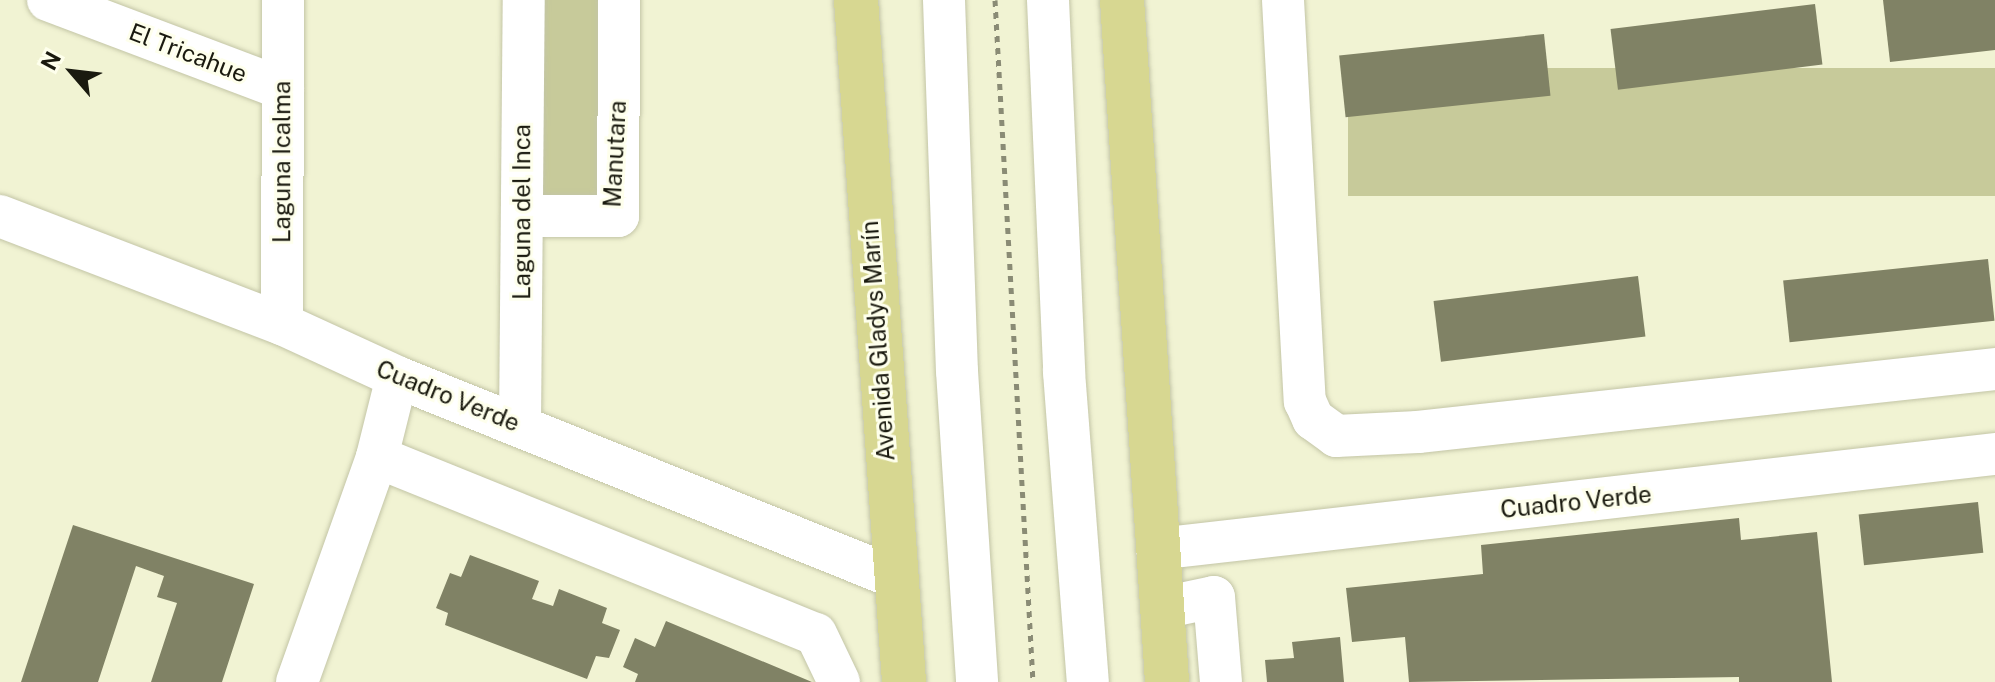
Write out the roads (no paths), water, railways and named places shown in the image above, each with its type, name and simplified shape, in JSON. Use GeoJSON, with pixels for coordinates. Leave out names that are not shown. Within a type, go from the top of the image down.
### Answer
{"type":"FeatureCollection","features":[{"type":"Feature","properties":{"kind":"main road","name":"Avenida Gladys Marín"},"geometry":{"type":"LineString","coordinates":[[856,0],[904,682]]}},
{"type":"Feature","properties":{"kind":"main road"},"geometry":{"type":"LineString","coordinates":[[1122,0],[1167,682]]}},
{"type":"Feature","properties":{"kind":"street","name":"Laguna Icalma"},"geometry":{"type":"LineString","coordinates":[[282,324],[283,0]]}},
{"type":"Feature","properties":{"kind":"street","name":"Laguna del Inca"},"geometry":{"type":"LineString","coordinates":[[520,425],[524,0]]}},
{"type":"Feature","properties":{"kind":"street","name":"Manutara"},"geometry":{"type":"LineString","coordinates":[[522,216],[618,216],[619,0]]}},
{"type":"Feature","properties":{"kind":"street"},"geometry":{"type":"LineString","coordinates":[[944,0],[957,371],[977,682]]}},
{"type":"Feature","properties":{"kind":"street"},"geometry":{"type":"LineString","coordinates":[[1048,0],[1064,372],[1088,682]]}},
{"type":"Feature","properties":{"kind":"street"},"geometry":{"type":"LineString","coordinates":[[1283,0],[1305,401],[1313,419],[1336,436],[1418,432],[1995,369]]}},
{"type":"Feature","properties":{"kind":"street","name":"El Tricahue"},"geometry":{"type":"LineString","coordinates":[[56,1],[283,89]]}},
{"type":"Feature","properties":{"kind":"street","name":"Cuadro Verde"},"geometry":{"type":"LineString","coordinates":[[0,216],[282,324],[397,377],[896,578]]}},
{"type":"Feature","properties":{"kind":"street"},"geometry":{"type":"LineString","coordinates":[[297,682],[377,457],[397,377]]}},
{"type":"Feature","properties":{"kind":"street","name":"Cuadro Verde"},"geometry":{"type":"LineString","coordinates":[[1157,549],[1995,454]]}},
{"type":"Feature","properties":{"kind":"street"},"geometry":{"type":"LineString","coordinates":[[377,457],[816,634],[839,682]]}},
{"type":"Feature","properties":{"kind":"street"},"geometry":{"type":"LineString","coordinates":[[1162,608],[1214,597],[1221,682]]}}]}
